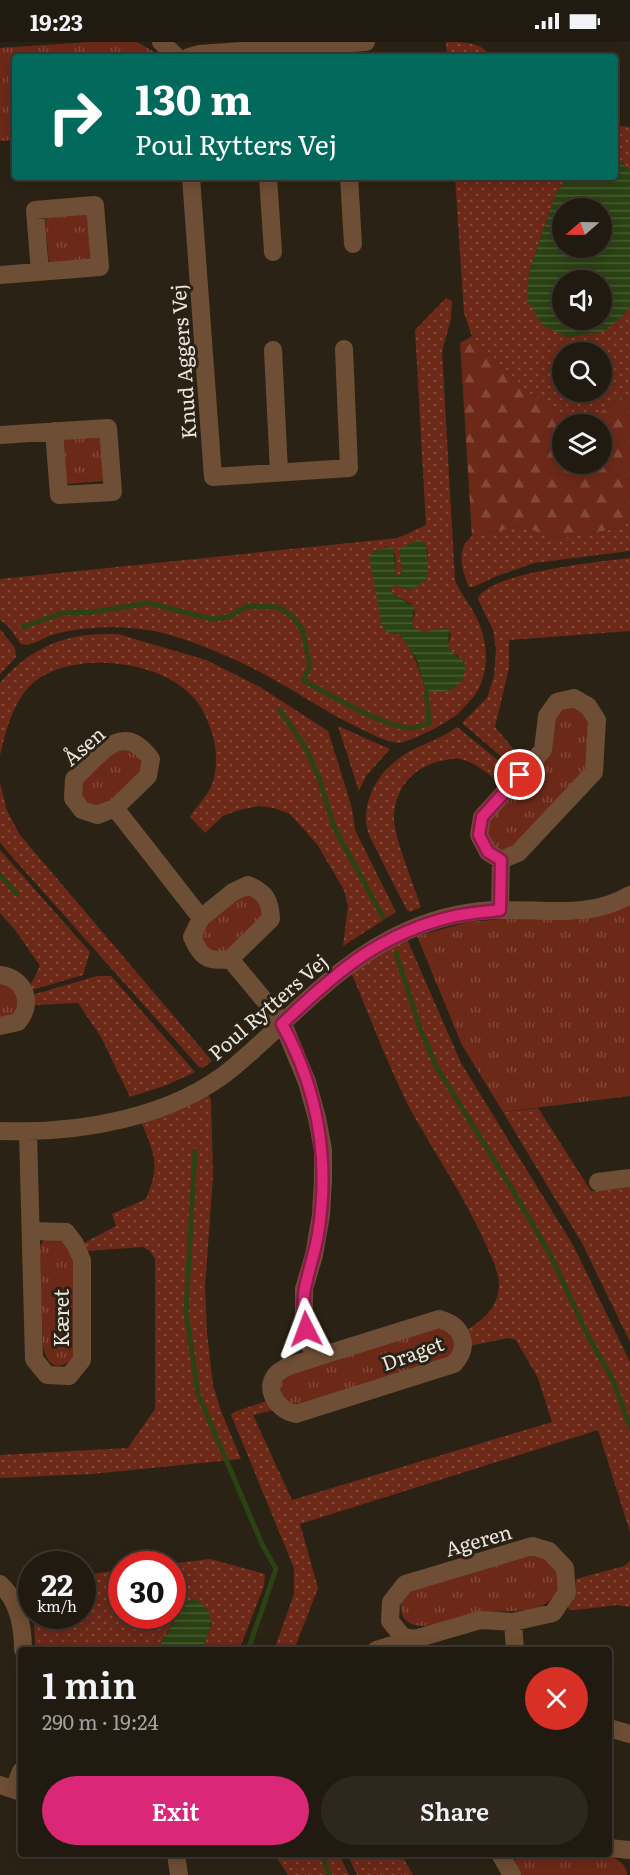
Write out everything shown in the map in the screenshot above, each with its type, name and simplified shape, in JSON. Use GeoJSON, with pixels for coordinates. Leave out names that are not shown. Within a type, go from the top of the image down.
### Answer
{"type":"FeatureCollection","features":[{"type":"Feature","properties":{"kind":"street"},"geometry":{"type":"LineString","coordinates":[[161,42],[174,54]]}},
{"type":"Feature","properties":{"kind":"street"},"geometry":{"type":"LineString","coordinates":[[196,51],[261,53],[366,42]]}},
{"type":"Feature","properties":{"kind":"street","name":"Knud Aggers Vej"},"geometry":{"type":"LineString","coordinates":[[191,180],[213,477],[349,468],[344,349]]}},
{"type":"Feature","properties":{"kind":"street"},"geometry":{"type":"LineString","coordinates":[[268,180],[273,252]]}},
{"type":"Feature","properties":{"kind":"street"},"geometry":{"type":"LineString","coordinates":[[349,180],[353,244]]}},
{"type":"Feature","properties":{"kind":"street"},"geometry":{"type":"LineString","coordinates":[[0,275],[40,272],[100,267],[95,205],[35,210],[40,272]]}},
{"type":"Feature","properties":{"kind":"street"},"geometry":{"type":"LineString","coordinates":[[273,350],[279,472]]}},
{"type":"Feature","properties":{"kind":"street"},"geometry":{"type":"LineString","coordinates":[[0,435],[54,431],[108,428],[113,492],[59,495],[54,431]]}},
{"type":"Feature","properties":{"kind":"street"},"geometry":{"type":"LineString","coordinates":[[574,698],[588,706],[597,720],[594,772],[518,853],[501,860],[488,852],[479,835],[482,817],[543,750],[547,716],[557,702],[574,698]]}},
{"type":"Feature","properties":{"kind":"street","name":"Åsen"},"geometry":{"type":"LineString","coordinates":[[127,740],[142,745],[152,759],[148,776],[115,808],[97,815],[82,810],[73,798],[74,779],[114,742],[127,740]]}},
{"type":"Feature","properties":{"kind":"street"},"geometry":{"type":"LineString","coordinates":[[115,808],[201,918]]}},
{"type":"Feature","properties":{"kind":"street"},"geometry":{"type":"LineString","coordinates":[[500,910],[501,860]]}},
{"type":"Feature","properties":{"kind":"street"},"geometry":{"type":"LineString","coordinates":[[248,885],[261,891],[270,904],[271,919],[230,959],[214,961],[199,952],[192,937],[201,918],[233,892],[248,885]]}},
{"type":"Feature","properties":{"kind":"street","name":"Poul Rytters Vej"},"geometry":{"type":"LineString","coordinates":[[0,1131],[28,1132],[107,1123],[141,1114],[185,1097],[220,1078],[330,978],[368,951],[410,930],[455,916],[500,910],[562,913],[594,909],[630,895]]}},
{"type":"Feature","properties":{"kind":"street"},"geometry":{"type":"LineString","coordinates":[[230,959],[282,1024],[307,1082],[318,1118],[323,1180],[321,1215],[314,1256],[304,1289],[306,1329],[314,1358]]}},
{"type":"Feature","properties":{"kind":"street"},"geometry":{"type":"LineString","coordinates":[[0,975],[8,976],[22,986],[26,995],[26,1008],[18,1022],[0,1026]]}},
{"type":"Feature","properties":{"kind":"street","name":"Kæret"},"geometry":{"type":"LineString","coordinates":[[28,1132],[34,1359],[47,1375],[69,1376],[82,1360],[82,1260],[75,1244],[66,1232],[32,1231]]}},
{"type":"Feature","properties":{"kind":"street"},"geometry":{"type":"LineString","coordinates":[[597,1182],[630,1178]]}},
{"type":"Feature","properties":{"kind":"street","name":"Draget"},"geometry":{"type":"LineString","coordinates":[[439,1319],[454,1325],[462,1339],[461,1355],[454,1364],[296,1414],[284,1410],[276,1404],[273,1397],[272,1389],[277,1374],[314,1358],[439,1319]]}},
{"type":"Feature","properties":{"kind":"street","name":"Ageren"},"geometry":{"type":"LineString","coordinates":[[532,1546],[549,1551],[565,1568],[567,1592],[553,1613],[513,1622],[480,1620],[415,1639],[403,1637],[390,1621],[391,1602],[405,1584],[532,1546]]}},
{"type":"Feature","properties":{"kind":"street"},"geometry":{"type":"LineString","coordinates":[[0,1584],[8,1590],[16,1606],[23,1628],[23,1647]]}},
{"type":"Feature","properties":{"kind":"street"},"geometry":{"type":"LineString","coordinates":[[513,1622],[515,1647]]}},
{"type":"Feature","properties":{"kind":"street","name":"Ageren"},"geometry":{"type":"LineString","coordinates":[[386,1647],[395,1644],[403,1637]]}},
{"type":"Feature","properties":{"kind":"street"},"geometry":{"type":"LineString","coordinates":[[612,1729],[630,1734]]}},
{"type":"Feature","properties":{"kind":"street"},"geometry":{"type":"LineString","coordinates":[[612,1848],[630,1850]]}},
{"type":"Feature","properties":{"kind":"street"},"geometry":{"type":"LineString","coordinates":[[176,1857],[179,1875]]}},
{"type":"Feature","properties":{"kind":"street"},"geometry":{"type":"LineString","coordinates":[[502,1857],[512,1875]]}},
{"type":"Feature","properties":{"kind":"green space"},"geometry":{"type":"Polygon","coordinates":[[[90,42],[137,42],[158,54],[12,54],[12,140],[0,141],[0,48],[90,42]]]}},
{"type":"Feature","properties":{"kind":"green space"},"geometry":{"type":"Polygon","coordinates":[[[446,42],[472,44],[483,48],[489,54],[447,54],[446,42]]]}},
{"type":"Feature","properties":{"kind":"green space"},"geometry":{"type":"Polygon","coordinates":[[[618,125],[630,127],[630,172],[619,159],[618,125]]]}},
{"type":"Feature","properties":{"kind":"green space"},"geometry":{"type":"Polygon","coordinates":[[[455,180],[566,180],[554,198],[552,198],[552,205],[529,272],[552,310],[552,330],[564,330],[568,337],[586,330],[612,330],[612,320],[623,316],[630,305],[630,394],[599,413],[558,414],[529,393],[472,336],[464,313],[455,180]]]}},
{"type":"Feature","properties":{"kind":"green space"},"geometry":{"type":"Polygon","coordinates":[[[85,214],[89,216],[91,260],[49,263],[45,219],[48,216],[85,214]]]}},
{"type":"Feature","properties":{"kind":"green space"},"geometry":{"type":"Polygon","coordinates":[[[446,298],[452,301],[451,319],[442,351],[455,580],[478,620],[486,650],[485,670],[478,690],[456,715],[420,736],[397,743],[375,736],[341,719],[280,683],[218,652],[169,635],[142,629],[104,627],[67,631],[25,645],[21,644],[8,626],[0,620],[0,579],[398,538],[426,525],[415,330],[446,298]],[[424,542],[399,576],[396,575],[395,554],[385,546],[393,634],[398,633],[408,645],[426,691],[460,657],[452,652],[448,645],[451,634],[445,628],[424,632],[413,628],[415,612],[411,604],[392,593],[392,588],[395,585],[411,590],[428,569],[428,553],[424,542]]]}},
{"type":"Feature","properties":{"kind":"green space"},"geometry":{"type":"Polygon","coordinates":[[[472,336],[529,393],[558,414],[552,414],[552,474],[612,474],[612,414],[594,414],[630,394],[630,520],[615,529],[556,539],[522,526],[472,536],[460,343],[472,336]]]}},
{"type":"Feature","properties":{"kind":"green space"},"geometry":{"type":"Polygon","coordinates":[[[100,436],[104,481],[66,484],[59,439],[100,436]]]}},
{"type":"Feature","properties":{"kind":"green space"},"geometry":{"type":"Polygon","coordinates":[[[630,520],[630,551],[534,563],[473,587],[469,587],[467,583],[462,552],[464,545],[472,536],[522,526],[556,539],[615,529],[630,520]]]}},
{"type":"Feature","properties":{"kind":"green space"},"geometry":{"type":"Polygon","coordinates":[[[630,558],[630,631],[509,640],[509,668],[495,727],[525,763],[517,770],[462,723],[487,698],[494,676],[496,649],[493,630],[478,599],[486,590],[522,575],[572,565],[630,558]]]}},
{"type":"Feature","properties":{"kind":"green space"},"geometry":{"type":"Polygon","coordinates":[[[0,629],[15,648],[16,657],[0,674],[0,629]]]}},
{"type":"Feature","properties":{"kind":"green space"},"geometry":{"type":"Polygon","coordinates":[[[118,634],[206,660],[260,687],[328,731],[352,808],[355,830],[396,912],[343,946],[348,906],[344,890],[317,844],[290,814],[274,808],[259,806],[239,810],[223,816],[205,833],[190,817],[209,791],[215,774],[215,746],[212,733],[204,712],[194,698],[176,683],[159,674],[119,664],[97,663],[77,664],[41,677],[24,692],[18,702],[5,735],[0,756],[0,683],[8,674],[36,652],[68,638],[118,634]]]}},
{"type":"Feature","properties":{"kind":"green space"},"geometry":{"type":"Polygon","coordinates":[[[567,706],[582,710],[589,725],[587,766],[583,773],[507,852],[500,854],[488,842],[488,821],[544,760],[554,713],[567,706]]]}},
{"type":"Feature","properties":{"kind":"green space"},"geometry":{"type":"Polygon","coordinates":[[[338,726],[390,749],[366,776],[359,791],[338,726]]]}},
{"type":"Feature","properties":{"kind":"green space"},"geometry":{"type":"Polygon","coordinates":[[[457,727],[514,773],[503,785],[472,763],[453,759],[426,766],[417,771],[404,785],[396,804],[394,824],[421,907],[410,912],[369,835],[366,818],[369,799],[377,781],[390,766],[411,750],[457,727]]]}},
{"type":"Feature","properties":{"kind":"green space"},"geometry":{"type":"Polygon","coordinates":[[[124,748],[137,750],[144,769],[106,805],[95,806],[89,803],[81,795],[83,779],[115,751],[124,748]]]}},
{"type":"Feature","properties":{"kind":"green space"},"geometry":{"type":"Polygon","coordinates":[[[0,783],[7,811],[20,835],[212,1061],[203,1068],[199,1067],[0,842],[0,783]]]}},
{"type":"Feature","properties":{"kind":"green space"},"geometry":{"type":"Polygon","coordinates":[[[0,850],[90,952],[83,975],[32,990],[30,986],[40,966],[16,931],[0,913],[0,850]]]}},
{"type":"Feature","properties":{"kind":"green space"},"geometry":{"type":"Polygon","coordinates":[[[241,895],[254,896],[264,914],[223,953],[201,948],[200,930],[241,895]]]}},
{"type":"Feature","properties":{"kind":"green space"},"geometry":{"type":"Polygon","coordinates":[[[630,905],[630,1096],[503,1112],[462,1045],[417,936],[468,922],[517,918],[578,920],[630,905]]]}},
{"type":"Feature","properties":{"kind":"green space"},"geometry":{"type":"Polygon","coordinates":[[[407,939],[461,1063],[573,1245],[630,1362],[630,1532],[598,1430],[300,1524],[318,1588],[295,1647],[275,1647],[294,1594],[294,1568],[231,1415],[234,1412],[269,1400],[274,1410],[253,1415],[292,1500],[552,1422],[538,1378],[516,1340],[508,1338],[469,1346],[467,1330],[485,1317],[496,1299],[499,1284],[496,1269],[478,1227],[408,1105],[350,970],[407,939]]]}},
{"type":"Feature","properties":{"kind":"green space"},"geometry":{"type":"Polygon","coordinates":[[[97,976],[111,976],[195,1072],[167,1085],[130,1097],[101,1037],[78,1003],[34,1005],[32,995],[97,976]]]}},
{"type":"Feature","properties":{"kind":"green space"},"geometry":{"type":"Polygon","coordinates":[[[0,981],[16,989],[19,997],[14,1014],[0,1021],[0,981]]]}},
{"type":"Feature","properties":{"kind":"green space"},"geometry":{"type":"Polygon","coordinates":[[[207,1091],[211,1100],[213,1177],[205,1287],[207,1333],[213,1385],[241,1459],[92,1474],[0,1478],[0,1455],[128,1448],[155,1409],[155,1259],[150,1251],[143,1247],[86,1251],[84,1243],[116,1226],[112,1214],[146,1199],[153,1177],[154,1159],[141,1121],[207,1091]]]}},
{"type":"Feature","properties":{"kind":"green space"},"geometry":{"type":"Polygon","coordinates":[[[538,1108],[591,1191],[630,1187],[630,1342],[583,1245],[503,1112],[538,1108]]]}},
{"type":"Feature","properties":{"kind":"green space"},"geometry":{"type":"Polygon","coordinates":[[[57,1237],[74,1251],[78,1351],[68,1362],[58,1366],[49,1361],[43,1346],[39,1247],[44,1240],[57,1237]]]}},
{"type":"Feature","properties":{"kind":"green space"},"geometry":{"type":"Polygon","coordinates":[[[443,1326],[454,1336],[454,1356],[291,1407],[284,1403],[278,1381],[281,1375],[443,1326]]]}},
{"type":"Feature","properties":{"kind":"green space"},"geometry":{"type":"Polygon","coordinates":[[[532,1549],[549,1554],[561,1582],[551,1600],[545,1604],[522,1610],[480,1613],[426,1626],[414,1625],[405,1620],[401,1609],[402,1592],[532,1549]]]}},
{"type":"Feature","properties":{"kind":"green space"},"geometry":{"type":"Polygon","coordinates":[[[210,1559],[265,1574],[264,1586],[240,1647],[203,1647],[212,1623],[186,1602],[186,1562],[210,1559]]]}},
{"type":"Feature","properties":{"kind":"green space"},"geometry":{"type":"Polygon","coordinates":[[[630,1561],[630,1607],[617,1605],[570,1610],[567,1606],[575,1593],[576,1579],[624,1566],[630,1561]]]}},
{"type":"Feature","properties":{"kind":"green space"},"geometry":{"type":"Polygon","coordinates":[[[108,1572],[108,1629],[169,1629],[159,1647],[35,1647],[34,1629],[96,1629],[96,1573],[108,1572]]]}},
{"type":"Feature","properties":{"kind":"green space"},"geometry":{"type":"Polygon","coordinates":[[[276,1857],[340,1857],[349,1875],[288,1875],[276,1857]]]}},
{"type":"Feature","properties":{"kind":"green space"},"geometry":{"type":"Polygon","coordinates":[[[348,1857],[403,1857],[413,1875],[357,1875],[348,1857]]]}},
{"type":"Feature","properties":{"kind":"green space"},"geometry":{"type":"Polygon","coordinates":[[[516,1857],[611,1857],[621,1863],[627,1875],[518,1875],[514,1862],[516,1857]]]}},
{"type":"Feature","properties":{"kind":"shaded area"},"geometry":{"type":"Polygon","coordinates":[[[618,159],[630,172],[630,305],[623,316],[612,325],[612,270],[552,270],[552,330],[543,326],[527,300],[529,272],[552,205],[552,258],[612,258],[612,198],[554,198],[566,180],[618,180],[618,159]]]}},
{"type":"Feature","properties":{"kind":"shaded area"},"geometry":{"type":"Polygon","coordinates":[[[552,330],[606,330],[603,332],[568,337],[552,330]]]}},
{"type":"Feature","properties":{"kind":"shaded area"},"geometry":{"type":"Polygon","coordinates":[[[417,540],[424,542],[427,552],[426,580],[411,590],[395,585],[392,593],[414,607],[412,622],[414,628],[424,632],[445,628],[449,630],[448,645],[452,652],[465,663],[465,671],[463,678],[454,688],[442,692],[426,691],[416,658],[402,637],[398,633],[388,633],[382,626],[369,556],[375,550],[393,547],[396,574],[399,576],[402,573],[399,549],[417,540]]]}},
{"type":"Feature","properties":{"kind":"shaded area"},"geometry":{"type":"Polygon","coordinates":[[[196,1599],[203,1605],[208,1611],[211,1622],[203,1647],[159,1647],[169,1629],[186,1629],[186,1601],[196,1599]]]}},
{"type":"Feature","properties":{"kind":"waterway"},"geometry":{"type":"LineString","coordinates":[[23,627],[62,613],[93,612],[148,603],[212,619],[228,617],[248,606],[278,607],[292,616],[303,631],[310,666],[303,680],[371,716],[411,728],[429,723],[426,691]]}},
{"type":"Feature","properties":{"kind":"waterway"},"geometry":{"type":"LineString","coordinates":[[280,710],[307,750],[319,778],[334,827],[383,917]]}},
{"type":"Feature","properties":{"kind":"waterway"},"geometry":{"type":"LineString","coordinates":[[0,875],[17,894]]}},
{"type":"Feature","properties":{"kind":"waterway"},"geometry":{"type":"LineString","coordinates":[[396,953],[420,1028],[436,1066],[551,1256],[588,1336],[613,1380],[630,1427]]}},
{"type":"Feature","properties":{"kind":"waterway"},"geometry":{"type":"LineString","coordinates":[[195,1151],[186,1312],[198,1394],[262,1544],[276,1569],[249,1647]]}},
{"type":"Feature","properties":{"kind":"waterway"},"geometry":{"type":"LineString","coordinates":[[323,1857],[329,1875]]}},
{"type":"Feature","properties":{"kind":"route"},"geometry":{"type":"LineString","coordinates":[[306,1329],[304,1289],[314,1256],[321,1215],[322,1150],[318,1118],[307,1082],[282,1024],[330,978],[368,951],[410,930],[455,916],[500,910],[501,860],[488,852],[479,835],[482,817],[520,775]]}}]}
